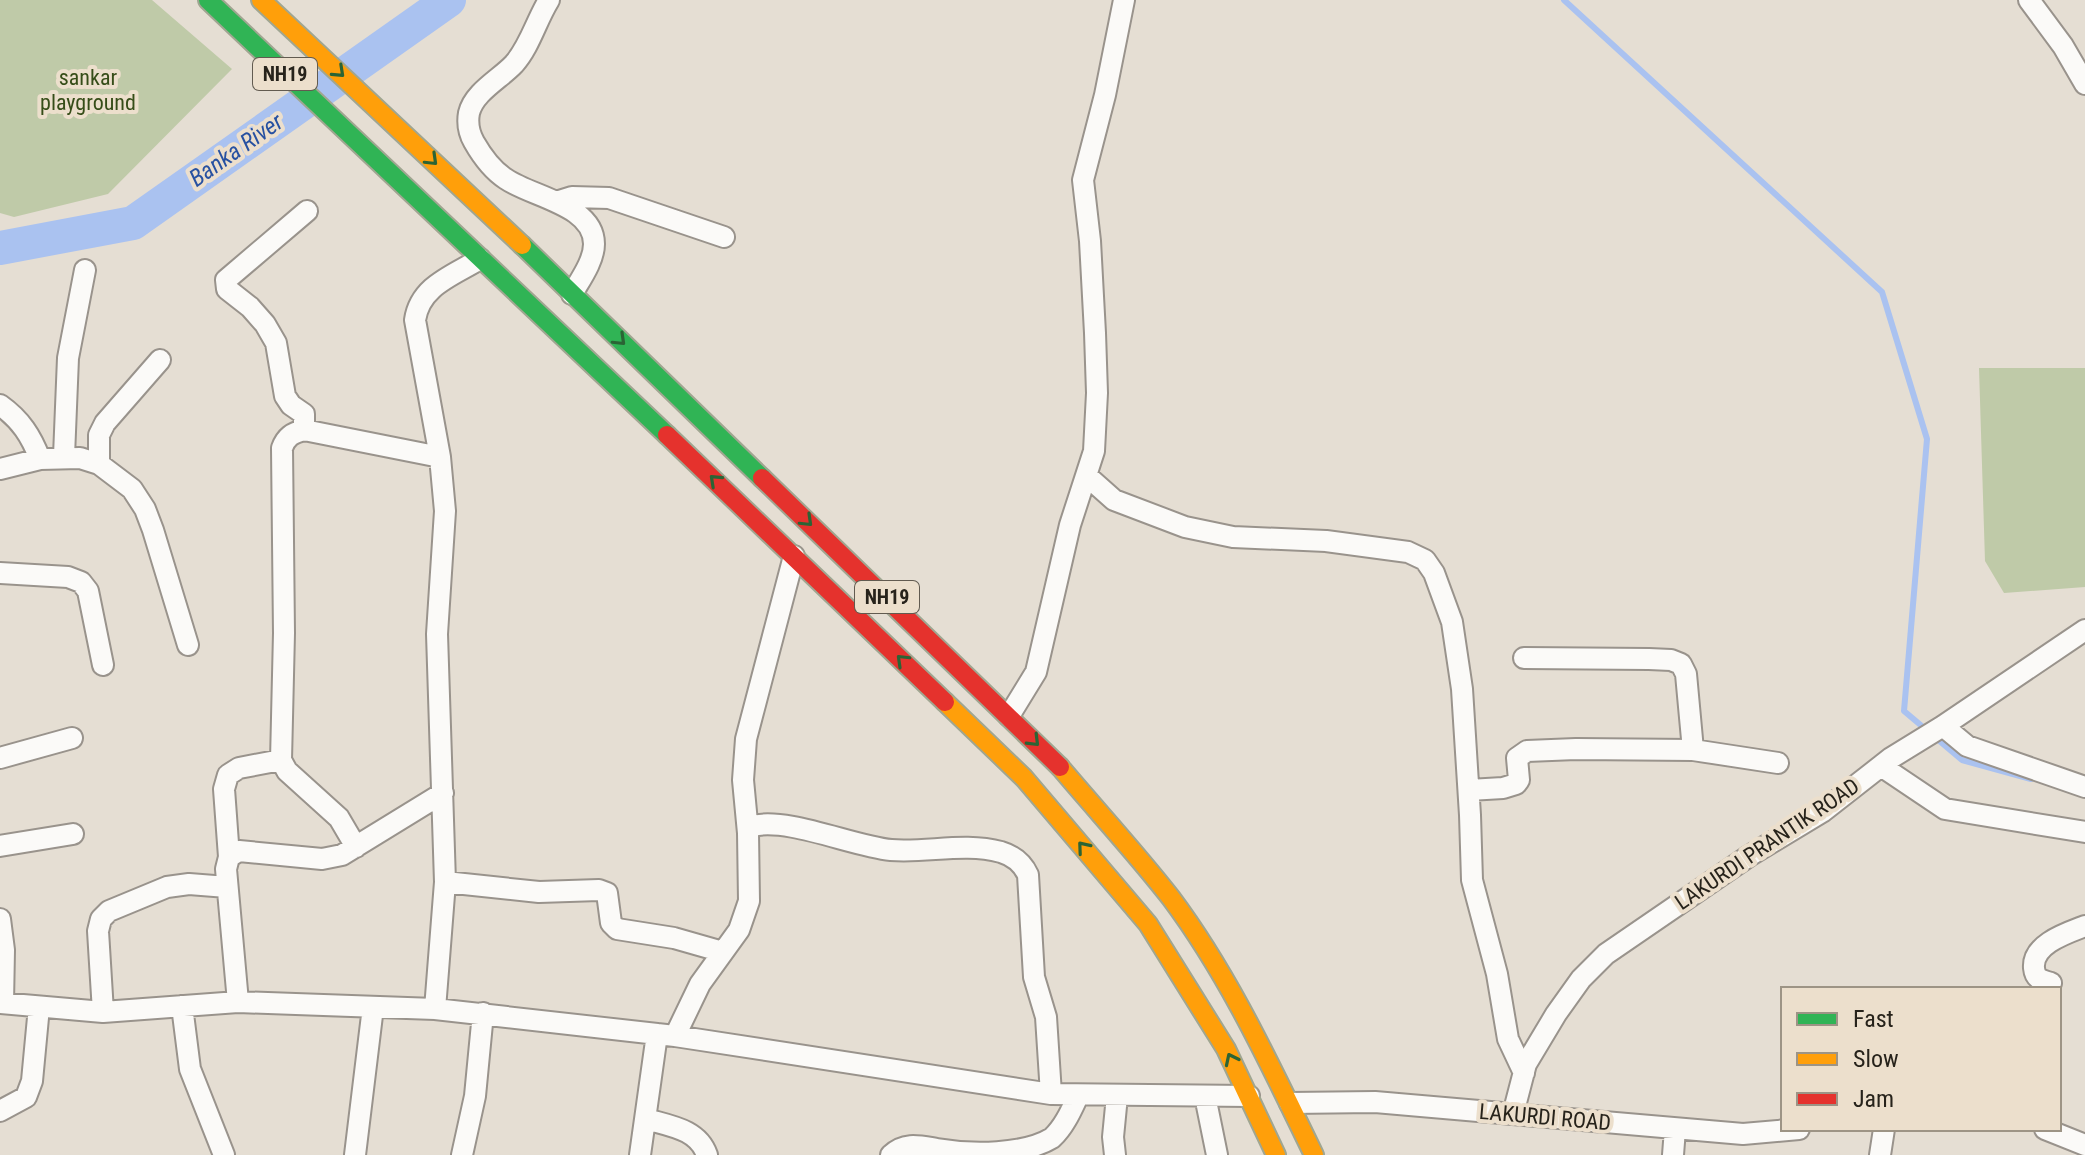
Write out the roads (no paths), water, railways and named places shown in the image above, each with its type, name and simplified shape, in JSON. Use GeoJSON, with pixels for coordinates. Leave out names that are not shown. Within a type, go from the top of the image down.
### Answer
{"type":"FeatureCollection","features":[{"type":"Feature","properties":{"kind":"highway","name":"NH19"},"geometry":{"type":"LineString","coordinates":[[261,0],[376,106],[1009,716],[1086,797],[1171,899],[1240,1007],[1314,1155]]}},
{"type":"Feature","properties":{"kind":"highway","name":"NH19"},"geometry":{"type":"LineString","coordinates":[[214,6],[1024,778],[1148,924],[1226,1049],[1276,1155]]}},
{"type":"Feature","properties":{"kind":"street"},"geometry":{"type":"LineString","coordinates":[[549,0],[538,17],[528,44],[516,62],[481,94],[470,109],[467,123],[481,156],[505,179],[582,216],[591,229],[594,245],[591,259],[572,294]]}},
{"type":"Feature","properties":{"kind":"street"},"geometry":{"type":"LineString","coordinates":[[1009,716],[1036,672],[1070,525],[1094,451],[1097,393],[1090,241],[1083,180],[1105,95],[1124,0]]}},
{"type":"Feature","properties":{"kind":"street"},"geometry":{"type":"LineString","coordinates":[[2029,0],[2063,46],[2085,84]]}},
{"type":"Feature","properties":{"kind":"street"},"geometry":{"type":"LineString","coordinates":[[556,202],[572,197],[609,198],[724,237]]}},
{"type":"Feature","properties":{"kind":"street"},"geometry":{"type":"LineString","coordinates":[[304,430],[304,414],[285,396],[276,343],[250,307],[227,289],[226,280],[307,211]]}},
{"type":"Feature","properties":{"kind":"street"},"geometry":{"type":"LineString","coordinates":[[435,1009],[445,882],[437,634],[445,511],[440,457],[415,320],[417,303],[429,290],[480,259]]}},
{"type":"Feature","properties":{"kind":"street"},"geometry":{"type":"LineString","coordinates":[[64,456],[68,358],[85,270]]}},
{"type":"Feature","properties":{"kind":"street"},"geometry":{"type":"LineString","coordinates":[[99,464],[99,435],[105,423],[160,360]]}},
{"type":"Feature","properties":{"kind":"street"},"geometry":{"type":"LineString","coordinates":[[0,405],[14,415],[30,434],[40,459]]}},
{"type":"Feature","properties":{"kind":"street"},"geometry":{"type":"LineString","coordinates":[[356,847],[339,818],[287,771],[281,760],[284,633],[282,448],[285,439],[294,432],[304,430],[440,457]]}},
{"type":"Feature","properties":{"kind":"street"},"geometry":{"type":"LineString","coordinates":[[0,469],[40,459],[80,458],[99,464],[132,489],[145,509],[188,645]]}},
{"type":"Feature","properties":{"kind":"street"},"geometry":{"type":"LineString","coordinates":[[1087,476],[1114,500],[1185,527],[1233,537],[1326,541],[1408,552],[1425,560],[1434,573],[1452,622],[1462,689],[1472,880],[1497,974],[1508,1039],[1524,1073]]}},
{"type":"Feature","properties":{"kind":"street"},"geometry":{"type":"LineString","coordinates":[[640,1155],[666,1035],[739,930],[749,901],[743,780],[746,739],[794,556]]}},
{"type":"Feature","properties":{"kind":"street"},"geometry":{"type":"LineString","coordinates":[[0,573],[68,577],[81,582],[88,591],[103,665]]}},
{"type":"Feature","properties":{"kind":"street","name":"LAKURDI PRANTIK ROAD"},"geometry":{"type":"LineString","coordinates":[[1513,1114],[1526,1064],[1581,979],[1606,954],[1749,856],[1822,812],[1906,748],[2085,630]]}},
{"type":"Feature","properties":{"kind":"street"},"geometry":{"type":"LineString","coordinates":[[1524,658],[1649,659],[1671,660],[1681,664],[1687,683],[1693,750]]}},
{"type":"Feature","properties":{"kind":"street"},"geometry":{"type":"LineString","coordinates":[[1940,728],[1967,746],[2085,787]]}},
{"type":"Feature","properties":{"kind":"street"},"geometry":{"type":"LineString","coordinates":[[0,758],[72,738]]}},
{"type":"Feature","properties":{"kind":"street"},"geometry":{"type":"LineString","coordinates":[[1469,790],[1516,784],[1519,780],[1517,758],[1527,751],[1693,750],[1778,763]]}},
{"type":"Feature","properties":{"kind":"street"},"geometry":{"type":"LineString","coordinates":[[238,1002],[227,887],[229,857],[224,789],[228,775],[239,768],[281,760]]}},
{"type":"Feature","properties":{"kind":"street"},"geometry":{"type":"LineString","coordinates":[[1881,766],[1945,809],[2085,832]]}},
{"type":"Feature","properties":{"kind":"street"},"geometry":{"type":"LineString","coordinates":[[229,857],[239,851],[322,859],[342,855],[443,793]]}},
{"type":"Feature","properties":{"kind":"street"},"geometry":{"type":"LineString","coordinates":[[748,833],[757,824],[788,827],[891,850],[965,847],[1003,853],[1023,864],[1028,875],[1034,977],[1046,1017],[1051,1094]]}},
{"type":"Feature","properties":{"kind":"street"},"geometry":{"type":"LineString","coordinates":[[0,846],[73,834]]}},
{"type":"Feature","properties":{"kind":"street"},"geometry":{"type":"LineString","coordinates":[[445,882],[539,892],[599,890],[607,893],[611,923],[617,929],[674,938],[723,952]]}},
{"type":"Feature","properties":{"kind":"street"},"geometry":{"type":"LineString","coordinates":[[103,1012],[98,931],[101,919],[109,911],[167,887],[189,884],[227,887]]}},
{"type":"Feature","properties":{"kind":"street"},"geometry":{"type":"LineString","coordinates":[[0,919],[4,942],[1,1003],[103,1012],[238,1002],[435,1009],[666,1035],[1051,1094],[1249,1096]]}},
{"type":"Feature","properties":{"kind":"street"},"geometry":{"type":"LineString","coordinates":[[2051,983],[2039,979],[2034,973],[2035,956],[2045,944],[2085,926]]}},
{"type":"Feature","properties":{"kind":"street"},"geometry":{"type":"LineString","coordinates":[[182,1006],[190,1069],[224,1155]]}},
{"type":"Feature","properties":{"kind":"street"},"geometry":{"type":"LineString","coordinates":[[0,1111],[26,1097],[32,1081],[39,1007]]}},
{"type":"Feature","properties":{"kind":"street"},"geometry":{"type":"LineString","coordinates":[[355,1155],[373,1007]]}},
{"type":"Feature","properties":{"kind":"street"},"geometry":{"type":"LineString","coordinates":[[462,1155],[477,1085],[483,1013]]}},
{"type":"Feature","properties":{"kind":"street"},"geometry":{"type":"LineString","coordinates":[[891,1155],[900,1147],[909,1145],[955,1152],[1014,1154],[1037,1149],[1053,1138],[1066,1121],[1078,1096]]}},
{"type":"Feature","properties":{"kind":"street"},"geometry":{"type":"LineString","coordinates":[[1115,1155],[1113,1137],[1117,1096]]}},
{"type":"Feature","properties":{"kind":"street"},"geometry":{"type":"LineString","coordinates":[[1205,1096],[1217,1155]]}},
{"type":"Feature","properties":{"kind":"street","name":"LAKURDI ROAD"},"geometry":{"type":"LineString","coordinates":[[1290,1103],[1375,1102],[1743,1134],[1781,1131]]}},
{"type":"Feature","properties":{"kind":"street"},"geometry":{"type":"LineString","coordinates":[[646,1119],[692,1133],[704,1145],[707,1155]]}},
{"type":"Feature","properties":{"kind":"street"},"geometry":{"type":"LineString","coordinates":[[1673,1155],[1675,1129]]}},
{"type":"Feature","properties":{"kind":"street"},"geometry":{"type":"LineString","coordinates":[[1880,1155],[1884,1131]]}},
{"type":"Feature","properties":{"kind":"street"},"geometry":{"type":"LineString","coordinates":[[2050,1131],[2085,1145]]}},
{"type":"Feature","properties":{"kind":"waterway","name":"Banka River"},"geometry":{"type":"LineString","coordinates":[[0,248],[133,223],[449,0]]}},
{"type":"Feature","properties":{"kind":"waterway"},"geometry":{"type":"LineString","coordinates":[[1564,0],[1882,292],[1927,439],[1904,711],[1962,760],[2031,779]]}},
{"type":"Feature","properties":{"kind":"park label","name":"sankar playground"},"geometry":{"type":"Point","coordinates":[88,90]}}]}
